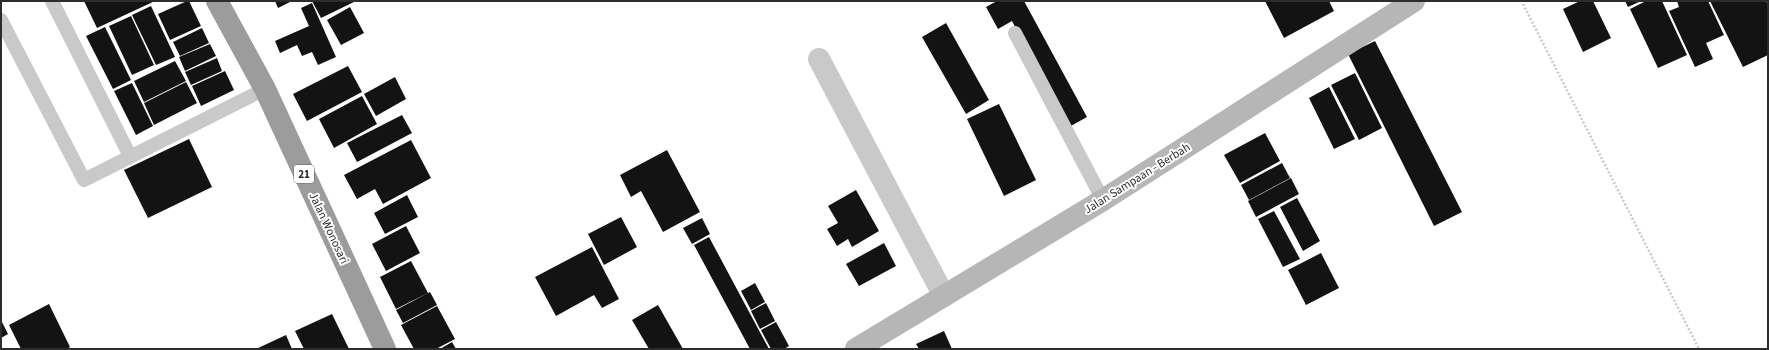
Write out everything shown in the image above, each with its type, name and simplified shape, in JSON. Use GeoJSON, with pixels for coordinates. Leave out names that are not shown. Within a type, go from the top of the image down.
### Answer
{"type":"FeatureCollection","features":[{"type":"Feature","properties":{"kind":"highway","name":"Jalan Wonosari"},"geometry":{"type":"LineString","coordinates":[[217,1],[265,89],[385,349]]}},
{"type":"Feature","properties":{"kind":"main road","name":"Jalan Sampaan - Berbah"},"geometry":{"type":"LineString","coordinates":[[856,349],[1103,200],[1414,1]]}},
{"type":"Feature","properties":{"kind":"street"},"geometry":{"type":"LineString","coordinates":[[819,59],[944,296]]}},
{"type":"Feature","properties":{"kind":"lane"},"geometry":{"type":"LineString","coordinates":[[52,1],[130,156]]}},
{"type":"Feature","properties":{"kind":"lane"},"geometry":{"type":"LineString","coordinates":[[1,20],[84,180],[265,89]]}},
{"type":"Feature","properties":{"kind":"lane"},"geometry":{"type":"LineString","coordinates":[[1015,33],[1103,200]]}},
{"type":"Feature","properties":{"kind":"path"},"geometry":{"type":"LineString","coordinates":[[1523,4],[1699,349]]}},
{"type":"Feature","properties":{"kind":"building"},"geometry":{"type":"Polygon","coordinates":[[[84,1],[155,1],[97,28],[84,1]]]}},
{"type":"Feature","properties":{"kind":"building"},"geometry":{"type":"Polygon","coordinates":[[[189,1],[201,26],[170,40],[158,14],[189,1]]]}},
{"type":"Feature","properties":{"kind":"building"},"geometry":{"type":"Polygon","coordinates":[[[275,1],[292,1],[278,8],[275,1]]]}},
{"type":"Feature","properties":{"kind":"building"},"geometry":{"type":"Polygon","coordinates":[[[312,1],[356,1],[321,18],[312,1]]]}},
{"type":"Feature","properties":{"kind":"building"},"geometry":{"type":"Polygon","coordinates":[[[997,1],[1024,1],[1087,117],[1069,127],[1012,21],[998,29],[986,7],[997,1]]]}},
{"type":"Feature","properties":{"kind":"building"},"geometry":{"type":"Polygon","coordinates":[[[1265,1],[1329,1],[1334,11],[1284,38],[1265,1]]]}},
{"type":"Feature","properties":{"kind":"building"},"geometry":{"type":"Polygon","coordinates":[[[1580,1],[1593,1],[1611,38],[1583,52],[1563,9],[1580,1]]]}},
{"type":"Feature","properties":{"kind":"building"},"geometry":{"type":"Polygon","coordinates":[[[1625,1],[1641,1],[1628,7],[1625,1]]]}},
{"type":"Feature","properties":{"kind":"building"},"geometry":{"type":"Polygon","coordinates":[[[1646,1],[1662,1],[1687,55],[1658,68],[1630,9],[1646,1]]]}},
{"type":"Feature","properties":{"kind":"building"},"geometry":{"type":"Polygon","coordinates":[[[1677,1],[1708,1],[1724,35],[1706,43],[1713,59],[1695,67],[1669,11],[1679,7],[1677,1]]]}},
{"type":"Feature","properties":{"kind":"building"},"geometry":{"type":"Polygon","coordinates":[[[1710,1],[1766,1],[1768,5],[1768,55],[1743,67],[1710,1]]]}},
{"type":"Feature","properties":{"kind":"building"},"geometry":{"type":"Polygon","coordinates":[[[312,3],[336,57],[318,65],[312,52],[302,56],[297,45],[280,53],[275,41],[309,26],[301,8],[312,3]]]}},
{"type":"Feature","properties":{"kind":"building"},"geometry":{"type":"Polygon","coordinates":[[[151,6],[175,57],[156,65],[132,15],[151,6]]]}},
{"type":"Feature","properties":{"kind":"building"},"geometry":{"type":"Polygon","coordinates":[[[350,7],[364,33],[341,45],[327,20],[350,7]]]}},
{"type":"Feature","properties":{"kind":"building"},"geometry":{"type":"Polygon","coordinates":[[[131,16],[154,65],[132,75],[109,26],[131,16]]]}},
{"type":"Feature","properties":{"kind":"building"},"geometry":{"type":"Polygon","coordinates":[[[946,23],[989,100],[966,114],[922,37],[946,23]]]}},
{"type":"Feature","properties":{"kind":"building"},"geometry":{"type":"Polygon","coordinates":[[[105,27],[131,80],[113,89],[86,36],[105,27]]]}},
{"type":"Feature","properties":{"kind":"building"},"geometry":{"type":"Polygon","coordinates":[[[202,28],[209,43],[180,56],[173,42],[202,28]]]}},
{"type":"Feature","properties":{"kind":"building"},"geometry":{"type":"Polygon","coordinates":[[[1375,41],[1462,212],[1434,226],[1348,54],[1375,41]]]}},
{"type":"Feature","properties":{"kind":"building"},"geometry":{"type":"Polygon","coordinates":[[[210,44],[216,56],[185,71],[179,57],[210,44]]]}},
{"type":"Feature","properties":{"kind":"building"},"geometry":{"type":"Polygon","coordinates":[[[217,58],[222,71],[191,85],[185,72],[217,58]]]}},
{"type":"Feature","properties":{"kind":"building"},"geometry":{"type":"Polygon","coordinates":[[[175,61],[186,81],[144,102],[134,81],[175,61]]]}},
{"type":"Feature","properties":{"kind":"building"},"geometry":{"type":"Polygon","coordinates":[[[348,66],[362,92],[307,121],[293,94],[348,66]]]}},
{"type":"Feature","properties":{"kind":"building"},"geometry":{"type":"Polygon","coordinates":[[[225,71],[234,90],[201,106],[192,86],[225,71]]]}},
{"type":"Feature","properties":{"kind":"building"},"geometry":{"type":"Polygon","coordinates":[[[1355,73],[1382,128],[1359,140],[1331,85],[1355,73]]]}},
{"type":"Feature","properties":{"kind":"building"},"geometry":{"type":"Polygon","coordinates":[[[395,77],[406,99],[376,116],[364,94],[395,77]]]}},
{"type":"Feature","properties":{"kind":"building"},"geometry":{"type":"Polygon","coordinates":[[[186,82],[197,103],[154,125],[144,103],[186,82]]]}},
{"type":"Feature","properties":{"kind":"building"},"geometry":{"type":"Polygon","coordinates":[[[132,83],[153,126],[136,135],[114,91],[132,83]]]}},
{"type":"Feature","properties":{"kind":"building"},"geometry":{"type":"Polygon","coordinates":[[[1329,87],[1355,139],[1334,149],[1309,98],[1329,87]]]}},
{"type":"Feature","properties":{"kind":"building"},"geometry":{"type":"Polygon","coordinates":[[[362,96],[377,124],[334,148],[319,119],[362,96]]]}},
{"type":"Feature","properties":{"kind":"building"},"geometry":{"type":"Polygon","coordinates":[[[999,104],[1036,180],[1004,196],[967,119],[999,104]]]}},
{"type":"Feature","properties":{"kind":"building"},"geometry":{"type":"Polygon","coordinates":[[[402,115],[412,133],[357,162],[347,143],[402,115]]]}},
{"type":"Feature","properties":{"kind":"building"},"geometry":{"type":"Polygon","coordinates":[[[1265,133],[1280,161],[1240,183],[1224,155],[1265,133]]]}},
{"type":"Feature","properties":{"kind":"building"},"geometry":{"type":"Polygon","coordinates":[[[189,139],[212,187],[148,218],[124,170],[189,139]]]}},
{"type":"Feature","properties":{"kind":"building"},"geometry":{"type":"Polygon","coordinates":[[[411,140],[431,178],[383,204],[375,189],[357,199],[344,175],[411,140]]]}},
{"type":"Feature","properties":{"kind":"building"},"geometry":{"type":"Polygon","coordinates":[[[667,150],[700,212],[663,232],[641,191],[631,197],[620,175],[667,150]]]}},
{"type":"Feature","properties":{"kind":"building"},"geometry":{"type":"Polygon","coordinates":[[[1282,163],[1290,178],[1249,200],[1241,185],[1282,163]]]}},
{"type":"Feature","properties":{"kind":"building"},"geometry":{"type":"Polygon","coordinates":[[[1291,178],[1299,194],[1256,217],[1248,201],[1291,178]]]}},
{"type":"Feature","properties":{"kind":"building"},"geometry":{"type":"Polygon","coordinates":[[[856,190],[879,231],[852,247],[848,239],[837,246],[827,229],[838,223],[828,206],[856,190]]]}},
{"type":"Feature","properties":{"kind":"building"},"geometry":{"type":"Polygon","coordinates":[[[407,195],[418,217],[385,234],[374,213],[407,195]]]}},
{"type":"Feature","properties":{"kind":"building"},"geometry":{"type":"Polygon","coordinates":[[[1297,198],[1320,241],[1303,251],[1280,207],[1297,198]]]}},
{"type":"Feature","properties":{"kind":"building"},"geometry":{"type":"Polygon","coordinates":[[[1274,211],[1300,259],[1283,267],[1258,219],[1274,211]]]}},
{"type":"Feature","properties":{"kind":"building"},"geometry":{"type":"Polygon","coordinates":[[[621,217],[637,247],[604,265],[588,234],[621,217]]]}},
{"type":"Feature","properties":{"kind":"building"},"geometry":{"type":"Polygon","coordinates":[[[702,218],[710,234],[692,244],[683,228],[702,218]]]}},
{"type":"Feature","properties":{"kind":"building"},"geometry":{"type":"Polygon","coordinates":[[[406,226],[420,253],[386,271],[372,244],[406,226]]]}},
{"type":"Feature","properties":{"kind":"building"},"geometry":{"type":"Polygon","coordinates":[[[709,237],[769,349],[750,349],[694,245],[709,237]]]}},
{"type":"Feature","properties":{"kind":"building"},"geometry":{"type":"Polygon","coordinates":[[[884,243],[896,266],[859,286],[846,264],[884,243]]]}},
{"type":"Feature","properties":{"kind":"building"},"geometry":{"type":"Polygon","coordinates":[[[592,247],[619,299],[602,308],[594,295],[556,316],[535,277],[592,247]]]}},
{"type":"Feature","properties":{"kind":"building"},"geometry":{"type":"Polygon","coordinates":[[[1321,253],[1339,288],[1306,305],[1288,270],[1321,253]]]}},
{"type":"Feature","properties":{"kind":"building"},"geometry":{"type":"Polygon","coordinates":[[[411,261],[428,293],[396,309],[380,277],[411,261]]]}},
{"type":"Feature","properties":{"kind":"building"},"geometry":{"type":"Polygon","coordinates":[[[755,283],[765,302],[751,310],[741,291],[755,283]]]}},
{"type":"Feature","properties":{"kind":"building"},"geometry":{"type":"Polygon","coordinates":[[[430,292],[437,305],[403,323],[396,310],[430,292]]]}},
{"type":"Feature","properties":{"kind":"building"},"geometry":{"type":"Polygon","coordinates":[[[766,303],[775,321],[760,329],[751,311],[766,303]]]}},
{"type":"Feature","properties":{"kind":"building"},"geometry":{"type":"Polygon","coordinates":[[[49,304],[70,347],[67,349],[21,349],[9,325],[49,304]]]}},
{"type":"Feature","properties":{"kind":"building"},"geometry":{"type":"Polygon","coordinates":[[[658,305],[683,349],[649,349],[632,320],[658,305]]]}},
{"type":"Feature","properties":{"kind":"building"},"geometry":{"type":"Polygon","coordinates":[[[437,306],[455,339],[436,349],[414,349],[401,325],[437,306]]]}},
{"type":"Feature","properties":{"kind":"building"},"geometry":{"type":"Polygon","coordinates":[[[332,314],[349,349],[304,349],[295,331],[332,314]]]}},
{"type":"Feature","properties":{"kind":"building"},"geometry":{"type":"Polygon","coordinates":[[[1,320],[8,334],[1,338],[1,320]]]}},
{"type":"Feature","properties":{"kind":"building"},"geometry":{"type":"Polygon","coordinates":[[[776,322],[789,346],[784,349],[771,349],[761,330],[776,322]]]}},
{"type":"Feature","properties":{"kind":"building"},"geometry":{"type":"Polygon","coordinates":[[[944,331],[952,349],[919,349],[916,344],[944,331]]]}},
{"type":"Feature","properties":{"kind":"building"},"geometry":{"type":"Polygon","coordinates":[[[286,335],[292,349],[256,349],[286,335]]]}},
{"type":"Feature","properties":{"kind":"building"},"geometry":{"type":"Polygon","coordinates":[[[452,342],[456,349],[440,349],[452,342]]]}}]}
